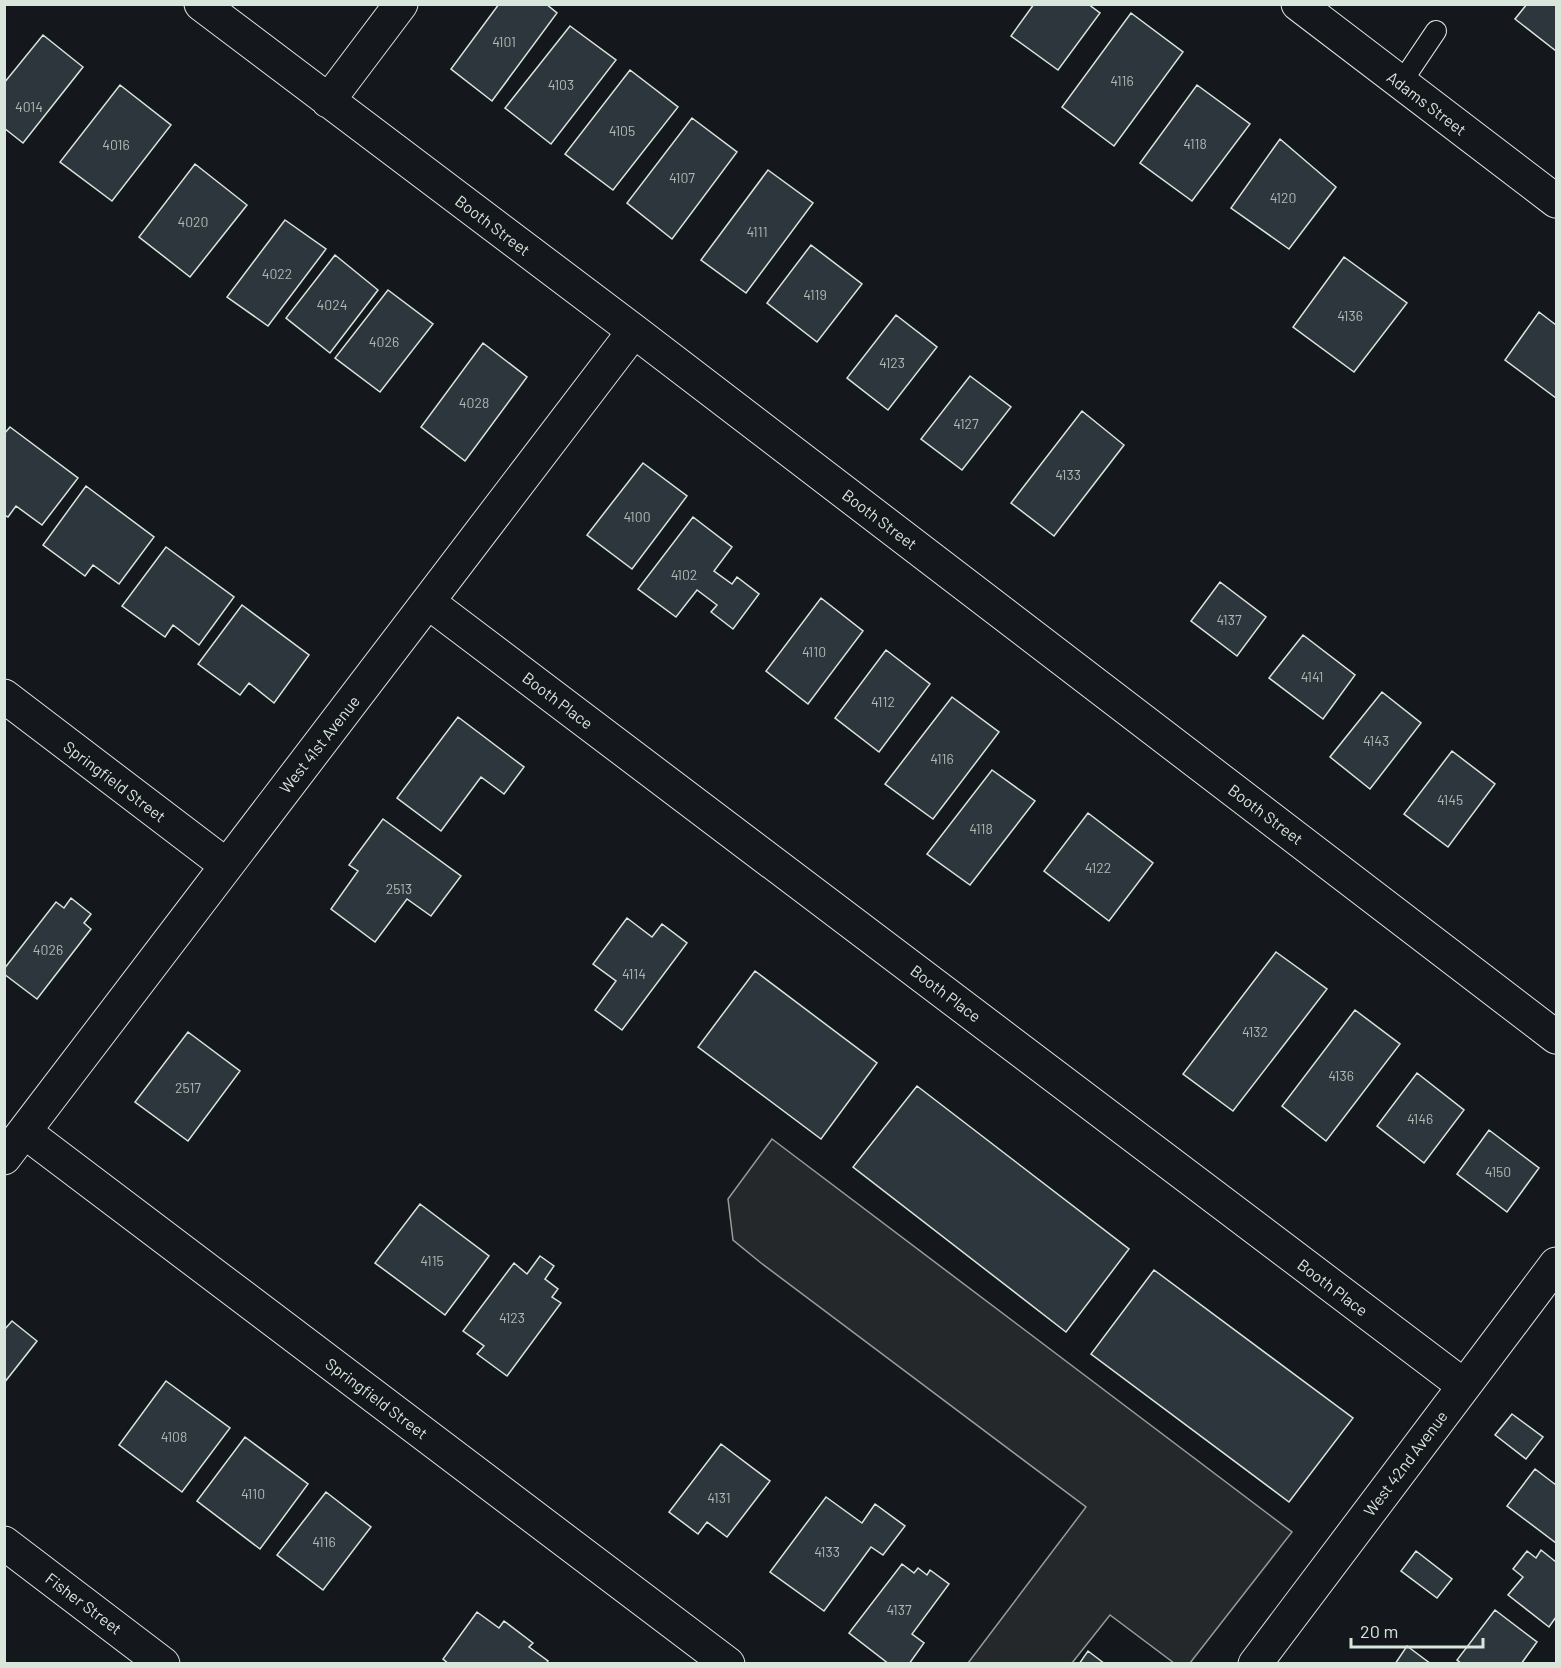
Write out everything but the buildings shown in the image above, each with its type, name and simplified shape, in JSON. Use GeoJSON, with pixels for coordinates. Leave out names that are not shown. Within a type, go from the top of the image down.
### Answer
{"type":"FeatureCollection","features":[{"type":"Feature","properties":{"kind":"street","name":"Booth Street"},"geometry":{"type":"LineString","coordinates":[[201,4],[634,331],[1557,1037]]}},
{"type":"Feature","properties":{"kind":"street"},"geometry":{"type":"LineString","coordinates":[[328,101],[401,4]]}},
{"type":"Feature","properties":{"kind":"street","name":"Adams Street"},"geometry":{"type":"LineString","coordinates":[[1298,4],[1557,201]]}},
{"type":"Feature","properties":{"kind":"street","name":"West 41st Avenue"},"geometry":{"type":"LineString","coordinates":[[4,1158],[634,331]]}},
{"type":"Feature","properties":{"kind":"street","name":"Booth Place"},"geometry":{"type":"LineString","coordinates":[[428,602],[1463,1385]]}},
{"type":"Feature","properties":{"kind":"street","name":"Springfield Street"},"geometry":{"type":"LineString","coordinates":[[4,696],[226,865]]}},
{"type":"Feature","properties":{"kind":"street","name":"Springfield Street"},"geometry":{"type":"LineString","coordinates":[[25,1132],[729,1664]]}},
{"type":"Feature","properties":{"kind":"street","name":"West 42nd Avenue"},"geometry":{"type":"LineString","coordinates":[[1255,1664],[1463,1385],[1557,1264]]}},
{"type":"Feature","properties":{"kind":"street","name":"Fisher Street"},"geometry":{"type":"LineString","coordinates":[[4,1543],[163,1664]]}},
{"type":"Feature","properties":{"kind":"lane"},"geometry":{"type":"LineString","coordinates":[[1401,83],[1436,31]]}},
{"type":"Feature","properties":{"kind":"shaded area"},"geometry":{"type":"Polygon","coordinates":[[[772,1139],[1292,1532],[1190,1663],[1174,1663],[1110,1615],[1072,1663],[968,1663],[1086,1507],[733,1240],[728,1199],[772,1139]]]}}]}
